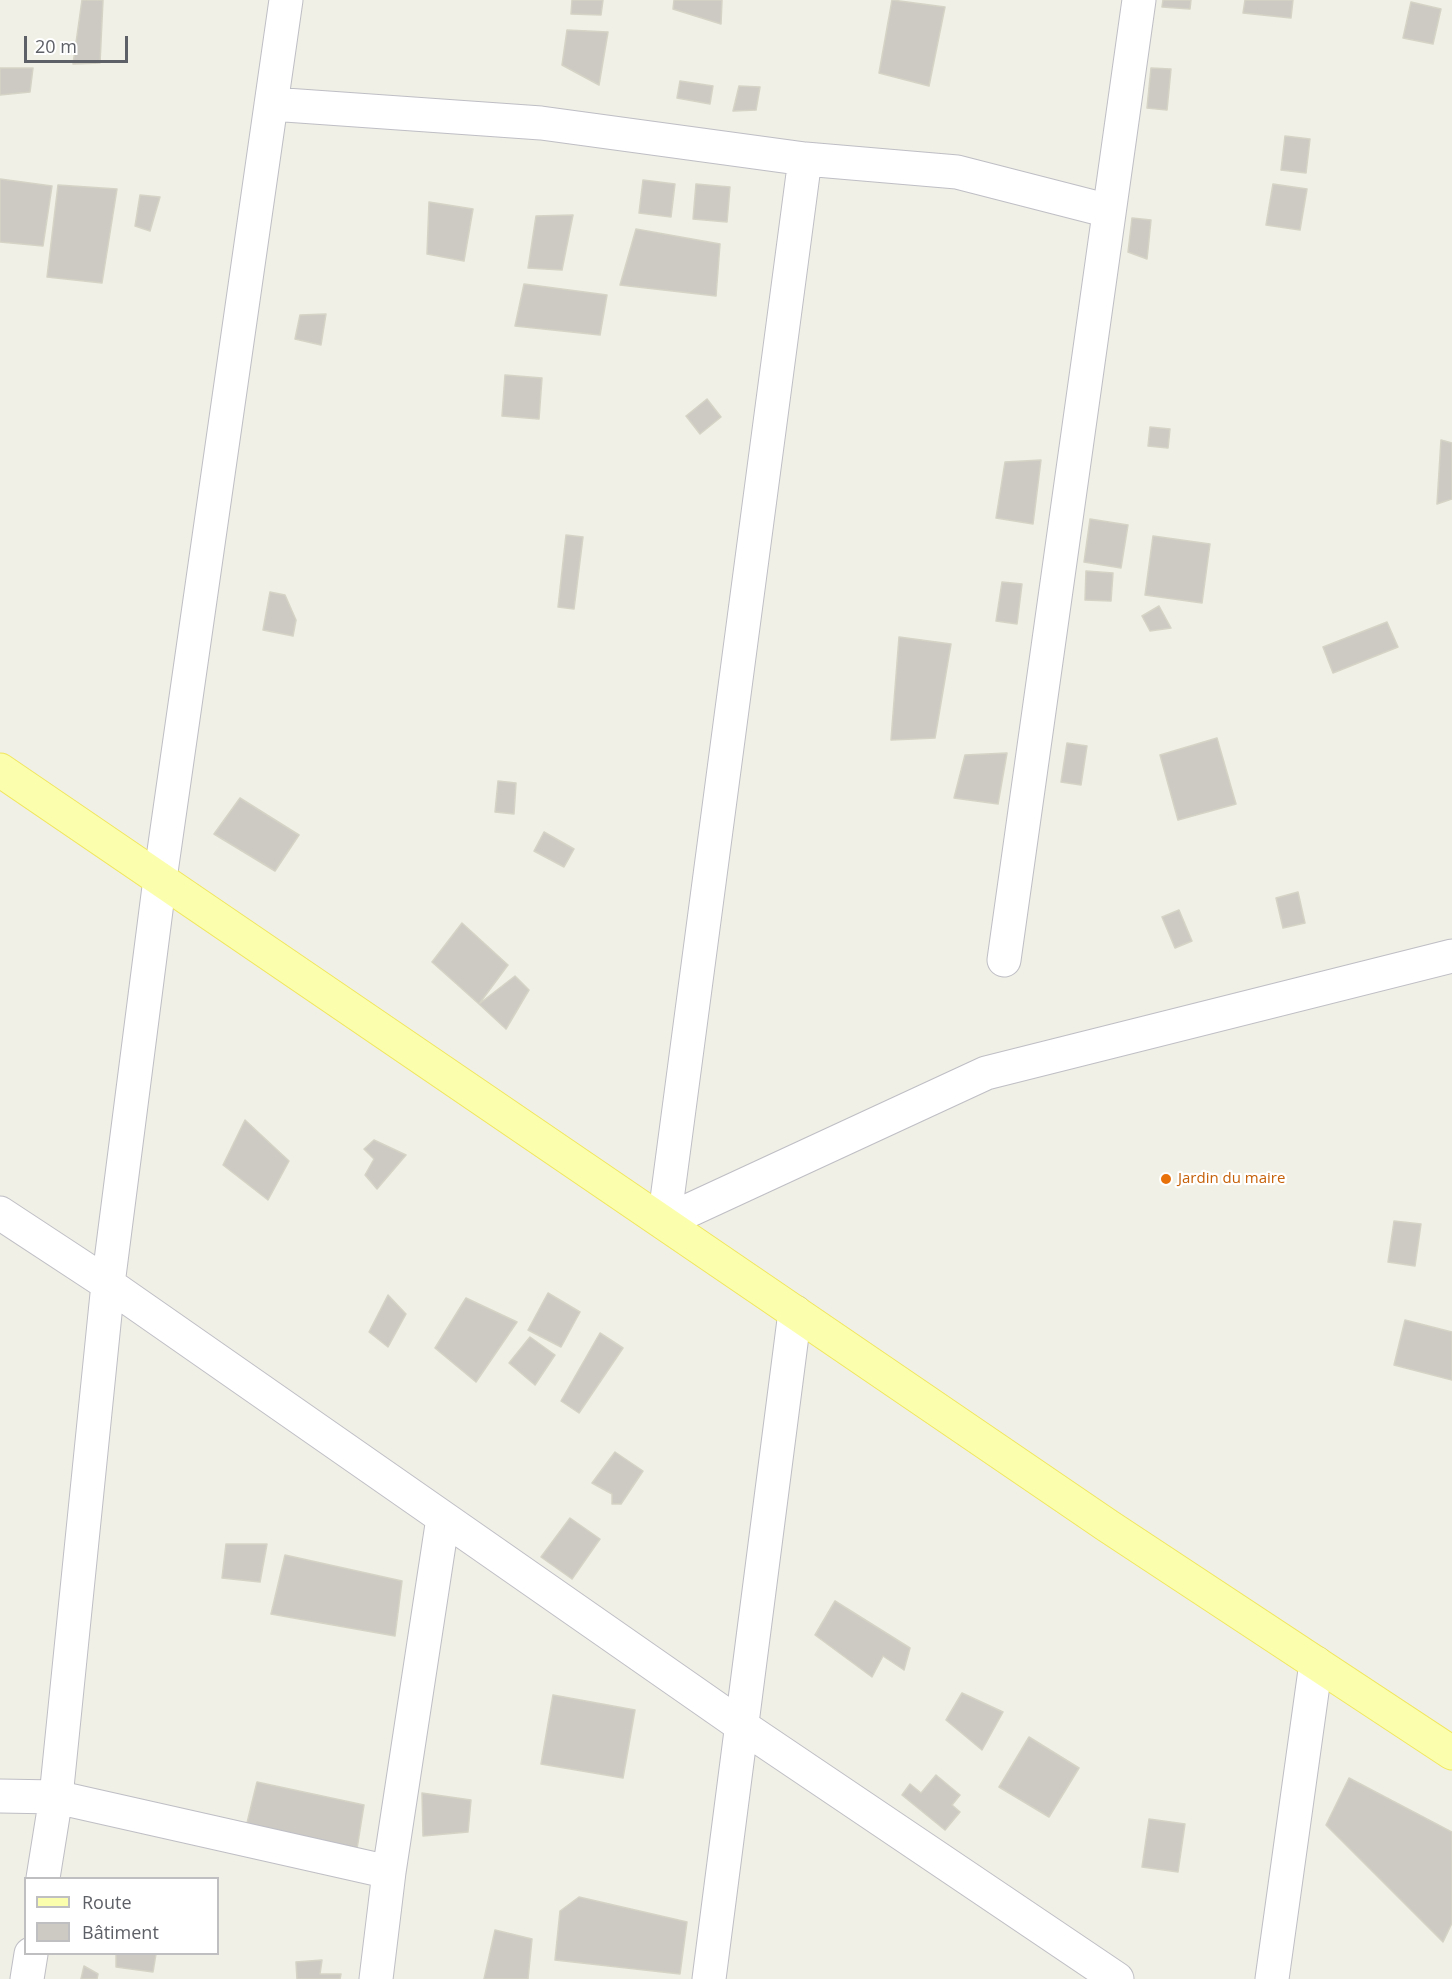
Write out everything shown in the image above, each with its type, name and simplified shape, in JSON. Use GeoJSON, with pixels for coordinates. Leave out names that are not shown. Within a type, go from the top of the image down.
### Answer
{"type":"FeatureCollection","features":[{"type":"Feature","properties":{"kind":"main road"},"geometry":{"type":"LineString","coordinates":[[0,770],[1108,1526],[1452,1753]]}},
{"type":"Feature","properties":{"kind":"street"},"geometry":{"type":"LineString","coordinates":[[43,1877],[56,1797],[108,1284],[160,879],[286,0]]}},
{"type":"Feature","properties":{"kind":"street"},"geometry":{"type":"LineString","coordinates":[[1004,960],[1139,0]]}},
{"type":"Feature","properties":{"kind":"street"},"geometry":{"type":"LineString","coordinates":[[271,104],[541,123],[806,159],[957,172],[1109,211]]}},
{"type":"Feature","properties":{"kind":"street"},"geometry":{"type":"LineString","coordinates":[[664,1222],[806,159]]}},
{"type":"Feature","properties":{"kind":"street"},"geometry":{"type":"LineString","coordinates":[[664,1222],[986,1073],[1452,956]]}},
{"type":"Feature","properties":{"kind":"street"},"geometry":{"type":"LineString","coordinates":[[0,1213],[108,1284],[742,1726],[1117,1979]]}},
{"type":"Feature","properties":{"kind":"street"},"geometry":{"type":"LineString","coordinates":[[709,1979],[795,1312]]}},
{"type":"Feature","properties":{"kind":"street"},"geometry":{"type":"LineString","coordinates":[[376,1979],[389,1872],[443,1518]]}},
{"type":"Feature","properties":{"kind":"street"},"geometry":{"type":"LineString","coordinates":[[1272,1979],[1316,1663]]}},
{"type":"Feature","properties":{"kind":"street"},"geometry":{"type":"LineString","coordinates":[[0,1796],[56,1797],[389,1872]]}},
{"type":"Feature","properties":{"kind":"street"},"geometry":{"type":"LineString","coordinates":[[27,1979],[31,1955]]}},
{"type":"Feature","properties":{"kind":"building"},"geometry":{"type":"Polygon","coordinates":[[[82,0],[103,0],[100,63],[73,64],[82,0]]]}},
{"type":"Feature","properties":{"kind":"building"},"geometry":{"type":"Polygon","coordinates":[[[572,0],[603,0],[601,15],[571,14],[572,0]]]}},
{"type":"Feature","properties":{"kind":"building"},"geometry":{"type":"Polygon","coordinates":[[[674,0],[722,0],[721,24],[673,9],[674,0]]]}},
{"type":"Feature","properties":{"kind":"building"},"geometry":{"type":"Polygon","coordinates":[[[892,0],[945,7],[929,86],[879,73],[892,0]]]}},
{"type":"Feature","properties":{"kind":"building"},"geometry":{"type":"Polygon","coordinates":[[[1163,0],[1191,0],[1190,9],[1162,7],[1163,0]]]}},
{"type":"Feature","properties":{"kind":"building"},"geometry":{"type":"Polygon","coordinates":[[[1245,0],[1293,0],[1291,18],[1243,13],[1245,0]]]}},
{"type":"Feature","properties":{"kind":"building"},"geometry":{"type":"Polygon","coordinates":[[[1411,2],[1441,9],[1433,44],[1403,38],[1411,2]]]}},
{"type":"Feature","properties":{"kind":"building"},"geometry":{"type":"Polygon","coordinates":[[[567,30],[608,32],[599,85],[562,65],[567,30]]]}},
{"type":"Feature","properties":{"kind":"building"},"geometry":{"type":"Polygon","coordinates":[[[0,68],[33,68],[30,92],[0,95],[0,68]]]}},
{"type":"Feature","properties":{"kind":"building"},"geometry":{"type":"Polygon","coordinates":[[[1151,68],[1171,69],[1167,110],[1147,108],[1151,68]]]}},
{"type":"Feature","properties":{"kind":"building"},"geometry":{"type":"Polygon","coordinates":[[[680,81],[713,86],[710,104],[677,98],[680,81]]]}},
{"type":"Feature","properties":{"kind":"building"},"geometry":{"type":"Polygon","coordinates":[[[739,86],[760,87],[756,110],[733,111],[739,86]]]}},
{"type":"Feature","properties":{"kind":"building"},"geometry":{"type":"Polygon","coordinates":[[[1285,136],[1310,139],[1306,173],[1281,170],[1285,136]]]}},
{"type":"Feature","properties":{"kind":"building"},"geometry":{"type":"Polygon","coordinates":[[[0,179],[52,186],[43,246],[0,242],[0,179]]]}},
{"type":"Feature","properties":{"kind":"building"},"geometry":{"type":"Polygon","coordinates":[[[643,180],[675,184],[671,217],[639,213],[643,180]]]}},
{"type":"Feature","properties":{"kind":"building"},"geometry":{"type":"Polygon","coordinates":[[[696,184],[730,187],[727,222],[693,219],[696,184]]]}},
{"type":"Feature","properties":{"kind":"building"},"geometry":{"type":"Polygon","coordinates":[[[1273,184],[1307,189],[1300,230],[1266,225],[1273,184]]]}},
{"type":"Feature","properties":{"kind":"building"},"geometry":{"type":"Polygon","coordinates":[[[58,185],[117,189],[102,283],[47,277],[58,185]]]}},
{"type":"Feature","properties":{"kind":"building"},"geometry":{"type":"Polygon","coordinates":[[[140,195],[160,197],[150,231],[135,226],[140,195]]]}},
{"type":"Feature","properties":{"kind":"building"},"geometry":{"type":"Polygon","coordinates":[[[429,202],[473,209],[464,261],[427,254],[429,202]]]}},
{"type":"Feature","properties":{"kind":"building"},"geometry":{"type":"Polygon","coordinates":[[[573,215],[562,270],[528,268],[536,216],[573,215]]]}},
{"type":"Feature","properties":{"kind":"building"},"geometry":{"type":"Polygon","coordinates":[[[1132,218],[1151,220],[1147,259],[1128,252],[1132,218]]]}},
{"type":"Feature","properties":{"kind":"building"},"geometry":{"type":"Polygon","coordinates":[[[636,229],[720,244],[716,296],[620,285],[636,229]]]}},
{"type":"Feature","properties":{"kind":"building"},"geometry":{"type":"Polygon","coordinates":[[[524,284],[607,295],[600,335],[515,326],[524,284]]]}},
{"type":"Feature","properties":{"kind":"building"},"geometry":{"type":"Polygon","coordinates":[[[326,314],[321,345],[295,339],[300,315],[326,314]]]}},
{"type":"Feature","properties":{"kind":"building"},"geometry":{"type":"Polygon","coordinates":[[[505,375],[542,378],[539,419],[502,416],[505,375]]]}},
{"type":"Feature","properties":{"kind":"building"},"geometry":{"type":"Polygon","coordinates":[[[707,399],[721,417],[700,434],[686,416],[707,399]]]}},
{"type":"Feature","properties":{"kind":"building"},"geometry":{"type":"Polygon","coordinates":[[[1150,427],[1170,429],[1168,448],[1148,446],[1150,427]]]}},
{"type":"Feature","properties":{"kind":"building"},"geometry":{"type":"Polygon","coordinates":[[[1441,440],[1452,443],[1452,499],[1437,504],[1441,440]]]}},
{"type":"Feature","properties":{"kind":"building"},"geometry":{"type":"Polygon","coordinates":[[[1041,460],[1033,524],[996,518],[1005,462],[1041,460]]]}},
{"type":"Feature","properties":{"kind":"building"},"geometry":{"type":"Polygon","coordinates":[[[1090,519],[1128,525],[1121,568],[1084,562],[1090,519]]]}},
{"type":"Feature","properties":{"kind":"building"},"geometry":{"type":"Polygon","coordinates":[[[566,535],[583,537],[574,609],[558,607],[566,535]]]}},
{"type":"Feature","properties":{"kind":"building"},"geometry":{"type":"Polygon","coordinates":[[[1153,536],[1210,544],[1202,603],[1145,595],[1153,536]]]}},
{"type":"Feature","properties":{"kind":"building"},"geometry":{"type":"Polygon","coordinates":[[[1086,571],[1113,573],[1111,601],[1085,600],[1086,571]]]}},
{"type":"Feature","properties":{"kind":"building"},"geometry":{"type":"Polygon","coordinates":[[[1002,582],[1022,584],[1017,624],[996,621],[1002,582]]]}},
{"type":"Feature","properties":{"kind":"building"},"geometry":{"type":"Polygon","coordinates":[[[270,592],[285,595],[296,620],[293,636],[263,630],[270,592]]]}},
{"type":"Feature","properties":{"kind":"building"},"geometry":{"type":"Polygon","coordinates":[[[1159,606],[1171,628],[1150,631],[1142,616],[1159,606]]]}},
{"type":"Feature","properties":{"kind":"building"},"geometry":{"type":"Polygon","coordinates":[[[1387,622],[1398,647],[1333,673],[1323,647],[1387,622]]]}},
{"type":"Feature","properties":{"kind":"building"},"geometry":{"type":"Polygon","coordinates":[[[899,637],[951,644],[935,738],[891,740],[899,637]]]}},
{"type":"Feature","properties":{"kind":"building"},"geometry":{"type":"Polygon","coordinates":[[[1217,738],[1236,804],[1178,820],[1160,755],[1217,738]]]}},
{"type":"Feature","properties":{"kind":"building"},"geometry":{"type":"Polygon","coordinates":[[[1067,743],[1087,746],[1081,785],[1061,782],[1067,743]]]}},
{"type":"Feature","properties":{"kind":"building"},"geometry":{"type":"Polygon","coordinates":[[[1007,753],[998,804],[954,798],[965,755],[1007,753]]]}},
{"type":"Feature","properties":{"kind":"building"},"geometry":{"type":"Polygon","coordinates":[[[498,781],[516,783],[514,814],[495,812],[498,781]]]}},
{"type":"Feature","properties":{"kind":"building"},"geometry":{"type":"Polygon","coordinates":[[[240,798],[299,835],[275,871],[214,834],[240,798]]]}},
{"type":"Feature","properties":{"kind":"building"},"geometry":{"type":"Polygon","coordinates":[[[544,832],[574,849],[564,867],[534,851],[544,832]]]}},
{"type":"Feature","properties":{"kind":"building"},"geometry":{"type":"Polygon","coordinates":[[[1298,892],[1305,923],[1283,928],[1276,898],[1298,892]]]}},
{"type":"Feature","properties":{"kind":"building"},"geometry":{"type":"Polygon","coordinates":[[[1179,910],[1192,941],[1175,948],[1162,917],[1179,910]]]}},
{"type":"Feature","properties":{"kind":"building"},"geometry":{"type":"Polygon","coordinates":[[[462,923],[508,965],[479,1004],[432,962],[462,923]]]}},
{"type":"Feature","properties":{"kind":"building"},"geometry":{"type":"Polygon","coordinates":[[[515,976],[529,990],[506,1029],[479,1004],[515,976]]]}},
{"type":"Feature","properties":{"kind":"building"},"geometry":{"type":"Polygon","coordinates":[[[245,1120],[289,1161],[268,1200],[223,1165],[245,1120]]]}},
{"type":"Feature","properties":{"kind":"building"},"geometry":{"type":"Polygon","coordinates":[[[374,1140],[406,1155],[377,1189],[365,1175],[374,1159],[364,1149],[374,1140]]]}},
{"type":"Feature","properties":{"kind":"building"},"geometry":{"type":"Polygon","coordinates":[[[1394,1221],[1421,1224],[1415,1266],[1388,1262],[1394,1221]]]}},
{"type":"Feature","properties":{"kind":"building"},"geometry":{"type":"Polygon","coordinates":[[[548,1293],[580,1312],[561,1347],[528,1330],[548,1293]]]}},
{"type":"Feature","properties":{"kind":"building"},"geometry":{"type":"Polygon","coordinates":[[[388,1295],[406,1314],[388,1347],[369,1332],[388,1295]]]}},
{"type":"Feature","properties":{"kind":"building"},"geometry":{"type":"Polygon","coordinates":[[[466,1298],[517,1322],[476,1382],[435,1348],[466,1298]]]}},
{"type":"Feature","properties":{"kind":"building"},"geometry":{"type":"Polygon","coordinates":[[[1405,1320],[1452,1332],[1452,1380],[1394,1365],[1405,1320]]]}},
{"type":"Feature","properties":{"kind":"building"},"geometry":{"type":"Polygon","coordinates":[[[600,1333],[623,1348],[579,1413],[561,1401],[600,1333]]]}},
{"type":"Feature","properties":{"kind":"building"},"geometry":{"type":"Polygon","coordinates":[[[530,1337],[555,1355],[535,1385],[509,1363],[530,1337]]]}},
{"type":"Feature","properties":{"kind":"building"},"geometry":{"type":"Polygon","coordinates":[[[615,1452],[643,1471],[621,1504],[612,1504],[612,1494],[592,1483],[615,1452]]]}},
{"type":"Feature","properties":{"kind":"building"},"geometry":{"type":"Polygon","coordinates":[[[570,1518],[600,1539],[572,1579],[541,1557],[570,1518]]]}},
{"type":"Feature","properties":{"kind":"building"},"geometry":{"type":"Polygon","coordinates":[[[226,1544],[267,1544],[260,1582],[222,1578],[226,1544]]]}},
{"type":"Feature","properties":{"kind":"building"},"geometry":{"type":"Polygon","coordinates":[[[285,1555],[402,1581],[395,1636],[271,1614],[285,1555]]]}},
{"type":"Feature","properties":{"kind":"building"},"geometry":{"type":"Polygon","coordinates":[[[835,1601],[910,1648],[904,1670],[883,1656],[872,1677],[815,1635],[835,1601]]]}},
{"type":"Feature","properties":{"kind":"building"},"geometry":{"type":"Polygon","coordinates":[[[962,1693],[1003,1712],[982,1750],[946,1720],[962,1693]]]}},
{"type":"Feature","properties":{"kind":"building"},"geometry":{"type":"Polygon","coordinates":[[[553,1695],[635,1710],[623,1778],[541,1764],[553,1695]]]}},
{"type":"Feature","properties":{"kind":"building"},"geometry":{"type":"Polygon","coordinates":[[[1029,1737],[1079,1768],[1049,1817],[999,1787],[1029,1737]]]}},
{"type":"Feature","properties":{"kind":"building"},"geometry":{"type":"Polygon","coordinates":[[[936,1775],[960,1795],[952,1805],[960,1812],[945,1830],[902,1795],[910,1784],[921,1793],[936,1775]]]}},
{"type":"Feature","properties":{"kind":"building"},"geometry":{"type":"Polygon","coordinates":[[[1349,1778],[1452,1832],[1452,1923],[1443,1942],[1326,1825],[1349,1778]]]}},
{"type":"Feature","properties":{"kind":"building"},"geometry":{"type":"Polygon","coordinates":[[[257,1782],[364,1805],[356,1855],[246,1827],[257,1782]]]}},
{"type":"Feature","properties":{"kind":"building"},"geometry":{"type":"Polygon","coordinates":[[[422,1793],[471,1800],[468,1832],[423,1836],[422,1793]]]}},
{"type":"Feature","properties":{"kind":"building"},"geometry":{"type":"Polygon","coordinates":[[[1149,1819],[1185,1824],[1178,1872],[1142,1867],[1149,1819]]]}},
{"type":"Feature","properties":{"kind":"building"},"geometry":{"type":"Polygon","coordinates":[[[579,1897],[687,1922],[680,1974],[555,1960],[560,1911],[579,1897]]]}},
{"type":"Feature","properties":{"kind":"building"},"geometry":{"type":"Polygon","coordinates":[[[495,1930],[532,1939],[528,1979],[484,1979],[495,1930]]]}},
{"type":"Feature","properties":{"kind":"building"},"geometry":{"type":"Polygon","coordinates":[[[116,1955],[156,1955],[153,1972],[116,1967],[116,1955]]]}},
{"type":"Feature","properties":{"kind":"building"},"geometry":{"type":"Polygon","coordinates":[[[322,1960],[320,1974],[341,1974],[340,1979],[297,1979],[296,1962],[322,1960]]]}},
{"type":"Feature","properties":{"kind":"building"},"geometry":{"type":"Polygon","coordinates":[[[84,1966],[98,1974],[97,1979],[81,1979],[84,1966]]]}},
{"type":"Feature","properties":{"kind":"place","name":"Jardin du maire"},"geometry":{"type":"Point","coordinates":[1166,1179]}}]}
